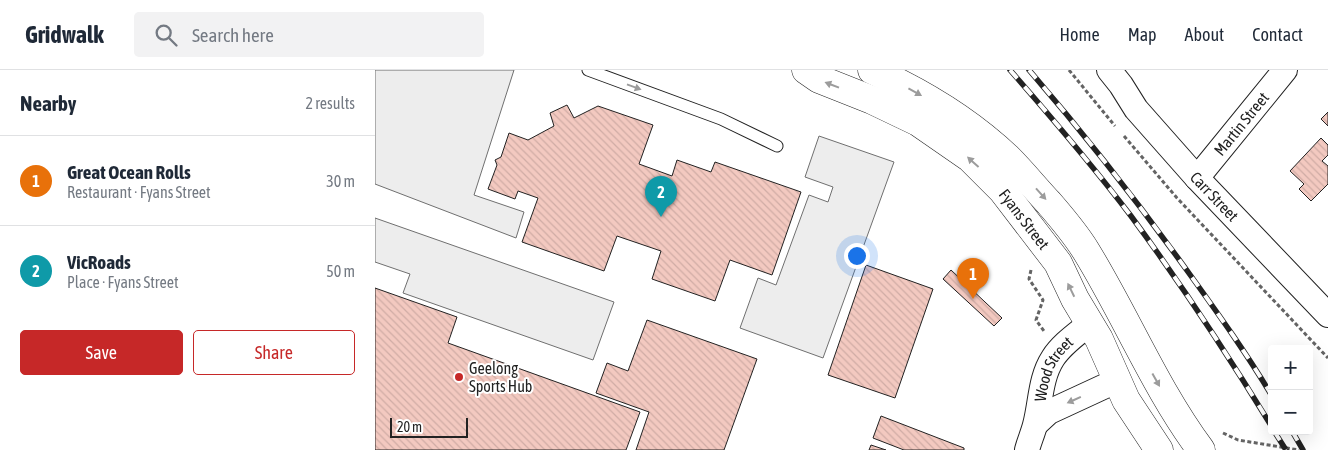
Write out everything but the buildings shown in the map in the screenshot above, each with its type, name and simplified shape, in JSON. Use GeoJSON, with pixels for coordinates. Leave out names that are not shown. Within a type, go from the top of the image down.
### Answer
{"type":"FeatureCollection","features":[{"type":"Feature","properties":{"kind":"main road","name":"Fyans Street"},"geometry":{"type":"LineString","coordinates":[[806,70],[819,79],[872,100],[918,122],[970,158],[1002,190],[1048,248],[1061,268],[1089,324],[1099,339],[1116,381],[1135,416],[1159,450]]}},
{"type":"Feature","properties":{"kind":"main road","name":"Fyans Street"},"geometry":{"type":"LineString","coordinates":[[872,70],[946,110],[975,130],[1008,158],[1074,234],[1093,263],[1141,353],[1179,418],[1211,441]]}},
{"type":"Feature","properties":{"kind":"main road"},"geometry":{"type":"LineString","coordinates":[[1089,324],[1125,322]]}},
{"type":"Feature","properties":{"kind":"main road"},"geometry":{"type":"LineString","coordinates":[[1116,381],[1141,353]]}},
{"type":"Feature","properties":{"kind":"street","name":"Carr Street"},"geometry":{"type":"LineString","coordinates":[[1109,70],[1136,109],[1197,178],[1328,315]]}},
{"type":"Feature","properties":{"kind":"street","name":"Martin Street"},"geometry":{"type":"LineString","coordinates":[[1197,178],[1285,70]]}},
{"type":"Feature","properties":{"kind":"street","name":"Wood Street"},"geometry":{"type":"LineString","coordinates":[[1027,450],[1035,424],[1044,378],[1053,358],[1071,338],[1089,324]]}},
{"type":"Feature","properties":{"kind":"street","name":"Wood Street"},"geometry":{"type":"LineString","coordinates":[[1035,424],[1049,412],[1116,381]]}},
{"type":"Feature","properties":{"kind":"lane"},"geometry":{"type":"LineString","coordinates":[[589,70],[721,119],[777,146]]}},
{"type":"Feature","properties":{"kind":"path"},"geometry":{"type":"LineString","coordinates":[[1211,441],[1238,440],[1299,450]]}},
{"type":"Feature","properties":{"kind":"shaded area"},"geometry":{"type":"Polygon","coordinates":[[[375,70],[514,70],[474,195],[524,212],[516,238],[375,184],[375,70]]]}},
{"type":"Feature","properties":{"kind":"shaded area"},"geometry":{"type":"Polygon","coordinates":[[[819,136],[894,162],[823,358],[740,328],[758,278],[776,285],[809,195],[828,202],[833,187],[805,177],[819,136]]]}},
{"type":"Feature","properties":{"kind":"shaded area"},"geometry":{"type":"Polygon","coordinates":[[[375,218],[614,302],[593,360],[403,293],[410,274],[375,262],[375,218]]]}},
{"type":"Feature","properties":{"kind":"railway"},"geometry":{"type":"LineString","coordinates":[[1010,70],[1072,142],[1131,216],[1204,320],[1268,421]]}},
{"type":"Feature","properties":{"kind":"railway"},"geometry":{"type":"LineString","coordinates":[[1029,70],[1092,145],[1152,223],[1222,320],[1268,390]]}},
{"type":"Feature","properties":{"kind":"railway"},"geometry":{"type":"LineString","coordinates":[[1277,435],[1286,450]]}},
{"type":"Feature","properties":{"kind":"railway"},"geometry":{"type":"LineString","coordinates":[[1294,435],[1303,450]]}},
{"type":"Feature","properties":{"kind":"place","name":"VicRoads"},"geometry":{"type":"Point","coordinates":[661,217]}},
{"type":"Feature","properties":{"kind":"place","name":"Great Ocean Rolls"},"geometry":{"type":"Point","coordinates":[973,299]}},
{"type":"Feature","properties":{"kind":"place","name":"Geelong Sports Hub"},"geometry":{"type":"Point","coordinates":[459,377]}}]}
